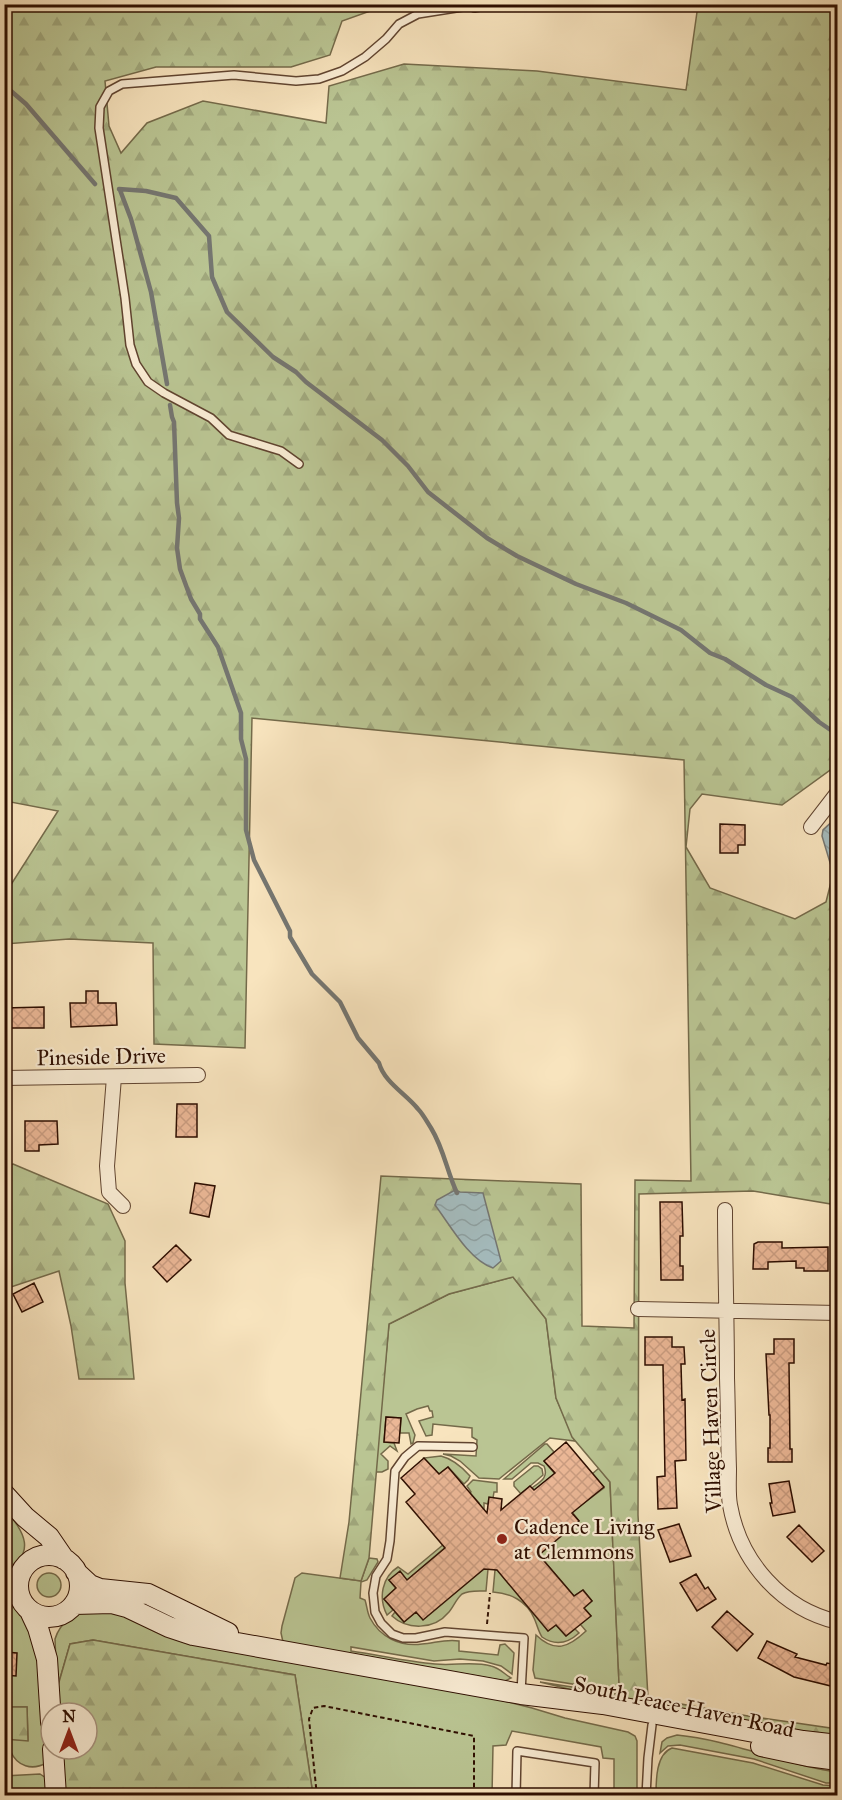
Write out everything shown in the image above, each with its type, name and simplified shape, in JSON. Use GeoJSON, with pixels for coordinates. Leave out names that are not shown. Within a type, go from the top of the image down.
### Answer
{"type":"FeatureCollection","features":[{"type":"Feature","properties":{"kind":"main road"},"geometry":{"type":"LineString","coordinates":[[4,1494],[49,1537],[70,1566],[90,1585],[100,1589],[148,1594],[252,1644]]}},
{"type":"Feature","properties":{"kind":"main road"},"geometry":{"type":"LineString","coordinates":[[26,1517],[30,1549],[18,1588],[20,1598],[38,1628],[47,1659],[50,1701]]}},
{"type":"Feature","properties":{"kind":"main road"},"geometry":{"type":"LineString","coordinates":[[4,1582],[26,1566],[47,1556],[70,1566],[80,1588],[74,1604],[64,1614],[58,1616],[39,1616],[4,1598]]}},
{"type":"Feature","properties":{"kind":"main road"},"geometry":{"type":"LineString","coordinates":[[74,1604],[112,1603],[193,1635],[252,1644]]}},
{"type":"Feature","properties":{"kind":"main road"},"geometry":{"type":"LineString","coordinates":[[47,1659],[53,1626],[58,1616]]}},
{"type":"Feature","properties":{"kind":"main road","name":"South Peace Haven Road"},"geometry":{"type":"LineString","coordinates":[[252,1644],[521,1694],[603,1704],[803,1741],[837,1745]]}},
{"type":"Feature","properties":{"kind":"main road","name":"South Peace Haven Road"},"geometry":{"type":"LineString","coordinates":[[521,1694],[598,1715],[837,1760]]}},
{"type":"Feature","properties":{"kind":"main road"},"geometry":{"type":"LineString","coordinates":[[54,1761],[56,1796]]}},
{"type":"Feature","properties":{"kind":"street"},"geometry":{"type":"LineString","coordinates":[[811,827],[837,792]]}},
{"type":"Feature","properties":{"kind":"street","name":"Pineside Drive"},"geometry":{"type":"LineString","coordinates":[[4,1078],[198,1075]]}},
{"type":"Feature","properties":{"kind":"street"},"geometry":{"type":"LineString","coordinates":[[114,1077],[107,1166],[109,1192],[123,1206]]}},
{"type":"Feature","properties":{"kind":"street","name":"Village Haven Circle"},"geometry":{"type":"LineString","coordinates":[[725,1210],[729,1495],[735,1523],[756,1569],[768,1583],[798,1607],[811,1614],[837,1622]]}},
{"type":"Feature","properties":{"kind":"street"},"geometry":{"type":"LineString","coordinates":[[638,1309],[837,1313]]}},
{"type":"Feature","properties":{"kind":"lane"},"geometry":{"type":"LineString","coordinates":[[299,464],[281,452],[229,435],[211,418],[148,382],[136,364],[130,345],[99,128],[100,107],[109,91],[122,84],[234,75],[296,81],[319,79],[342,71],[365,57],[399,24],[418,14],[478,5]]}},
{"type":"Feature","properties":{"kind":"lane"},"geometry":{"type":"LineString","coordinates":[[473,1447],[418,1446],[405,1457],[395,1471],[390,1541],[387,1559],[376,1576],[373,1593],[375,1612],[381,1623],[392,1634],[403,1638],[416,1638],[445,1632],[524,1638],[521,1694]]}},
{"type":"Feature","properties":{"kind":"lane"},"geometry":{"type":"LineString","coordinates":[[646,1796],[652,1725]]}},
{"type":"Feature","properties":{"kind":"lane"},"geometry":{"type":"LineString","coordinates":[[516,1796],[517,1751],[595,1763],[594,1796]]}},
{"type":"Feature","properties":{"kind":"path"},"geometry":{"type":"LineString","coordinates":[[487,1624],[490,1593]]}},
{"type":"Feature","properties":{"kind":"path"},"geometry":{"type":"LineString","coordinates":[[317,1796],[309,1719],[313,1708],[324,1706],[474,1736],[474,1796]]}},
{"type":"Feature","properties":{"kind":"green space"},"geometry":{"type":"Polygon","coordinates":[[[5,5],[387,5],[342,21],[330,55],[291,67],[156,67],[105,81],[109,126],[121,153],[147,123],[203,101],[326,123],[329,86],[404,64],[537,71],[686,90],[698,5],[837,5],[837,765],[782,805],[702,794],[690,809],[686,847],[710,888],[795,919],[826,902],[834,870],[837,873],[837,1205],[753,1191],[639,1194],[638,1515],[648,1698],[837,1729],[837,1741],[622,1702],[619,1683],[610,1482],[572,1437],[556,1398],[546,1319],[513,1277],[449,1294],[389,1324],[369,1558],[361,1581],[340,1578],[349,1522],[381,1176],[581,1184],[582,1326],[634,1328],[635,1180],[691,1181],[684,760],[252,718],[245,1048],[154,1044],[153,943],[69,939],[5,944],[5,894],[58,811],[5,801],[5,5]]]}},
{"type":"Feature","properties":{"kind":"green space"},"geometry":{"type":"Polygon","coordinates":[[[13,1164],[108,1204],[125,1241],[125,1283],[134,1379],[79,1379],[59,1271],[5,1289],[5,1167],[13,1164]]]}},
{"type":"Feature","properties":{"kind":"green space"},"geometry":{"type":"Polygon","coordinates":[[[513,1277],[546,1319],[556,1398],[575,1441],[550,1438],[499,1479],[479,1478],[460,1461],[443,1454],[476,1456],[477,1440],[472,1437],[472,1428],[433,1424],[432,1435],[426,1436],[419,1421],[433,1417],[428,1406],[406,1414],[415,1435],[411,1444],[409,1433],[400,1433],[401,1418],[386,1417],[384,1442],[394,1443],[397,1451],[390,1446],[381,1454],[388,1461],[388,1469],[375,1472],[389,1324],[449,1294],[513,1277]]]}},
{"type":"Feature","properties":{"kind":"green space"},"geometry":{"type":"Polygon","coordinates":[[[545,1444],[554,1452],[544,1461],[561,1481],[534,1490],[532,1488],[543,1479],[545,1474],[544,1466],[538,1463],[531,1463],[512,1479],[504,1479],[545,1444]]]}},
{"type":"Feature","properties":{"kind":"green space"},"geometry":{"type":"Polygon","coordinates":[[[441,1456],[457,1464],[470,1476],[464,1484],[448,1467],[439,1474],[424,1458],[441,1456]]]}},
{"type":"Feature","properties":{"kind":"green space"},"geometry":{"type":"Polygon","coordinates":[[[534,1466],[542,1469],[543,1475],[521,1494],[514,1486],[514,1482],[534,1466]]]}},
{"type":"Feature","properties":{"kind":"green space"},"geometry":{"type":"Polygon","coordinates":[[[599,1468],[610,1482],[619,1683],[622,1702],[540,1682],[617,1694],[616,1691],[535,1678],[533,1670],[536,1635],[555,1646],[573,1641],[586,1631],[580,1624],[591,1616],[584,1608],[592,1601],[583,1590],[574,1596],[531,1546],[543,1551],[554,1542],[548,1535],[563,1523],[569,1530],[579,1521],[572,1512],[604,1488],[592,1474],[599,1468]]]}},
{"type":"Feature","properties":{"kind":"green space"},"geometry":{"type":"Polygon","coordinates":[[[473,1480],[497,1483],[497,1492],[494,1492],[493,1498],[489,1498],[488,1504],[484,1503],[484,1512],[470,1511],[479,1503],[467,1486],[473,1480]]]}},
{"type":"Feature","properties":{"kind":"green space"},"geometry":{"type":"Polygon","coordinates":[[[4,1508],[18,1526],[24,1542],[21,1558],[5,1575],[4,1508]]]}},
{"type":"Feature","properties":{"kind":"green space"},"geometry":{"type":"Polygon","coordinates":[[[444,1544],[448,1545],[407,1580],[389,1580],[396,1588],[384,1599],[393,1610],[387,1615],[382,1595],[388,1576],[398,1567],[408,1574],[444,1544]]]}},
{"type":"Feature","properties":{"kind":"green space"},"geometry":{"type":"Polygon","coordinates":[[[369,1558],[377,1559],[378,1562],[367,1580],[361,1582],[360,1598],[365,1600],[374,1625],[385,1635],[399,1642],[414,1645],[459,1641],[459,1651],[498,1655],[500,1645],[505,1644],[514,1653],[512,1674],[501,1666],[483,1661],[460,1659],[434,1661],[351,1647],[351,1651],[424,1663],[491,1666],[511,1678],[505,1681],[283,1642],[282,1626],[295,1578],[302,1573],[361,1581],[369,1558]]]}},
{"type":"Feature","properties":{"kind":"green space"},"geometry":{"type":"Polygon","coordinates":[[[477,1562],[488,1569],[486,1591],[471,1591],[462,1594],[442,1619],[428,1625],[413,1626],[398,1621],[392,1616],[395,1612],[404,1622],[416,1612],[423,1619],[477,1562]]]}},
{"type":"Feature","properties":{"kind":"green space"},"geometry":{"type":"Polygon","coordinates":[[[495,1570],[505,1570],[548,1631],[556,1625],[566,1636],[575,1629],[579,1633],[570,1640],[556,1643],[542,1637],[527,1607],[512,1596],[493,1592],[495,1570]]]}},
{"type":"Feature","properties":{"kind":"green space"},"geometry":{"type":"Polygon","coordinates":[[[49,1573],[58,1576],[61,1585],[58,1594],[49,1597],[40,1594],[37,1585],[40,1576],[49,1573]]]}},
{"type":"Feature","properties":{"kind":"green space"},"geometry":{"type":"Polygon","coordinates":[[[5,1603],[21,1612],[30,1624],[38,1663],[41,1701],[39,1701],[39,1761],[46,1761],[46,1763],[35,1767],[21,1764],[11,1752],[5,1752],[4,1739],[28,1740],[27,1707],[5,1707],[8,1650],[5,1649],[5,1603]]]}},
{"type":"Feature","properties":{"kind":"green space"},"geometry":{"type":"Polygon","coordinates":[[[92,1608],[489,1697],[565,1718],[628,1732],[635,1736],[637,1741],[637,1795],[614,1795],[614,1759],[603,1758],[601,1747],[512,1731],[506,1745],[493,1746],[492,1795],[313,1795],[295,1675],[93,1640],[70,1644],[57,1689],[55,1639],[58,1632],[69,1619],[92,1608]]]}},
{"type":"Feature","properties":{"kind":"green space"},"geometry":{"type":"Polygon","coordinates":[[[93,1640],[295,1675],[313,1795],[63,1795],[60,1761],[99,1761],[99,1701],[58,1701],[57,1689],[70,1644],[93,1640]]]}},
{"type":"Feature","properties":{"kind":"green space"},"geometry":{"type":"Polygon","coordinates":[[[5,1707],[27,1707],[28,1741],[5,1739],[5,1707]]]}},
{"type":"Feature","properties":{"kind":"green space"},"geometry":{"type":"Polygon","coordinates":[[[677,1735],[717,1742],[817,1769],[837,1772],[837,1783],[826,1783],[754,1759],[680,1745],[668,1746],[660,1753],[662,1742],[677,1735]]]}},
{"type":"Feature","properties":{"kind":"green space"},"geometry":{"type":"Polygon","coordinates":[[[672,1748],[753,1763],[823,1785],[837,1786],[837,1795],[656,1795],[660,1762],[667,1751],[672,1748]]]}},
{"type":"Feature","properties":{"kind":"green space"},"geometry":{"type":"Polygon","coordinates":[[[40,1774],[46,1778],[48,1795],[5,1795],[4,1776],[40,1774]]]}},
{"type":"Feature","properties":{"kind":"water"},"geometry":{"type":"Polygon","coordinates":[[[837,817],[837,873],[831,866],[822,836],[823,830],[837,817]]]}},
{"type":"Feature","properties":{"kind":"water"},"geometry":{"type":"Polygon","coordinates":[[[455,1190],[483,1193],[501,1261],[493,1268],[484,1264],[468,1250],[435,1205],[437,1200],[455,1190]]]}},
{"type":"Feature","properties":{"kind":"building"},"geometry":{"type":"Polygon","coordinates":[[[720,824],[745,825],[745,845],[738,845],[738,853],[720,853],[720,824]]]}},
{"type":"Feature","properties":{"kind":"building"},"geometry":{"type":"Polygon","coordinates":[[[86,991],[98,991],[98,1003],[116,1003],[117,1025],[71,1027],[70,1003],[86,1003],[86,991]]]}},
{"type":"Feature","properties":{"kind":"building"},"geometry":{"type":"Polygon","coordinates":[[[44,1007],[44,1028],[4,1028],[4,1008],[44,1007]]]}},
{"type":"Feature","properties":{"kind":"building"},"geometry":{"type":"Polygon","coordinates":[[[177,1104],[197,1104],[197,1137],[176,1137],[177,1104]]]}},
{"type":"Feature","properties":{"kind":"building"},"geometry":{"type":"Polygon","coordinates":[[[25,1121],[57,1121],[58,1144],[39,1145],[39,1151],[25,1151],[25,1121]]]}},
{"type":"Feature","properties":{"kind":"building"},"geometry":{"type":"Polygon","coordinates":[[[195,1183],[215,1186],[209,1217],[190,1213],[195,1183]]]}},
{"type":"Feature","properties":{"kind":"building"},"geometry":{"type":"Polygon","coordinates":[[[660,1202],[682,1202],[683,1236],[680,1236],[680,1266],[683,1266],[683,1280],[661,1280],[660,1202]]]}},
{"type":"Feature","properties":{"kind":"building"},"geometry":{"type":"Polygon","coordinates":[[[782,1242],[782,1248],[828,1247],[828,1271],[804,1271],[804,1268],[796,1268],[796,1261],[768,1262],[768,1269],[753,1269],[754,1244],[782,1242]]]}},
{"type":"Feature","properties":{"kind":"building"},"geometry":{"type":"Polygon","coordinates":[[[176,1245],[191,1260],[167,1282],[153,1267],[176,1245]]]}},
{"type":"Feature","properties":{"kind":"building"},"geometry":{"type":"Polygon","coordinates":[[[34,1283],[43,1302],[22,1312],[13,1294],[34,1283]]]}},
{"type":"Feature","properties":{"kind":"building"},"geometry":{"type":"Polygon","coordinates":[[[645,1337],[672,1337],[672,1347],[684,1347],[685,1364],[681,1364],[682,1400],[685,1399],[686,1460],[675,1461],[677,1508],[658,1509],[657,1477],[665,1476],[663,1365],[645,1365],[645,1337]]]}},
{"type":"Feature","properties":{"kind":"building"},"geometry":{"type":"Polygon","coordinates":[[[774,1339],[794,1339],[794,1363],[789,1363],[792,1462],[768,1462],[770,1415],[766,1354],[774,1354],[774,1339]]]}},
{"type":"Feature","properties":{"kind":"building"},"geometry":{"type":"Polygon","coordinates":[[[386,1417],[401,1418],[399,1443],[384,1442],[386,1417]]]}},
{"type":"Feature","properties":{"kind":"building","name":"Cadence Living at Clemmons"},"geometry":{"type":"Polygon","coordinates":[[[566,1442],[604,1487],[572,1513],[579,1521],[539,1555],[574,1596],[583,1590],[592,1601],[584,1608],[591,1616],[566,1636],[556,1625],[548,1631],[497,1570],[484,1569],[423,1620],[416,1612],[404,1622],[384,1599],[396,1588],[389,1580],[400,1571],[407,1580],[445,1548],[406,1502],[415,1494],[401,1478],[424,1458],[439,1474],[448,1467],[487,1513],[489,1497],[502,1499],[501,1510],[530,1486],[534,1490],[555,1473],[544,1461],[566,1442]]]}},
{"type":"Feature","properties":{"kind":"building"},"geometry":{"type":"Polygon","coordinates":[[[789,1481],[795,1512],[773,1516],[769,1484],[789,1481]]]}},
{"type":"Feature","properties":{"kind":"building"},"geometry":{"type":"Polygon","coordinates":[[[679,1524],[691,1556],[670,1562],[658,1530],[679,1524]]]}},
{"type":"Feature","properties":{"kind":"building"},"geometry":{"type":"Polygon","coordinates":[[[799,1525],[824,1551],[812,1562],[787,1537],[799,1525]]]}},
{"type":"Feature","properties":{"kind":"building"},"geometry":{"type":"Polygon","coordinates":[[[696,1574],[705,1589],[708,1587],[716,1599],[697,1611],[680,1583],[696,1574]]]}},
{"type":"Feature","properties":{"kind":"building"},"geometry":{"type":"Polygon","coordinates":[[[727,1611],[753,1634],[737,1651],[712,1627],[727,1611]]]}},
{"type":"Feature","properties":{"kind":"building"},"geometry":{"type":"Polygon","coordinates":[[[767,1641],[797,1654],[795,1657],[826,1665],[827,1663],[837,1665],[835,1687],[794,1677],[758,1658],[767,1641]]]}},
{"type":"Feature","properties":{"kind":"building"},"geometry":{"type":"Polygon","coordinates":[[[4,1652],[17,1653],[16,1676],[4,1675],[4,1652]]]}},
{"type":"Feature","properties":{"kind":"waterway"},"geometry":{"type":"LineString","coordinates":[[4,85],[26,104],[95,184]]}},
{"type":"Feature","properties":{"kind":"waterway"},"geometry":{"type":"LineString","coordinates":[[119,189],[146,191],[176,198],[209,236],[212,277],[227,312],[273,357],[296,372],[382,440],[408,466],[428,492],[487,538],[517,556],[576,584],[626,603],[681,630],[710,653],[725,659],[766,685],[792,697],[819,722],[838,735]]}},
{"type":"Feature","properties":{"kind":"waterway"},"geometry":{"type":"LineString","coordinates":[[120,190],[131,219],[151,292],[167,384]]}},
{"type":"Feature","properties":{"kind":"waterway"},"geometry":{"type":"LineString","coordinates":[[170,405],[174,422],[179,518],[177,548],[180,569],[191,599],[200,614],[200,619],[218,647],[241,713],[241,739],[246,759],[246,830],[254,860],[290,931],[290,937],[312,974],[340,1002],[358,1038],[379,1063],[390,1082],[413,1103],[431,1128],[457,1193]]}},
{"type":"Feature","properties":{"kind":"place","name":"Cadence Living at Clemmons"},"geometry":{"type":"Point","coordinates":[502,1539]}}]}
